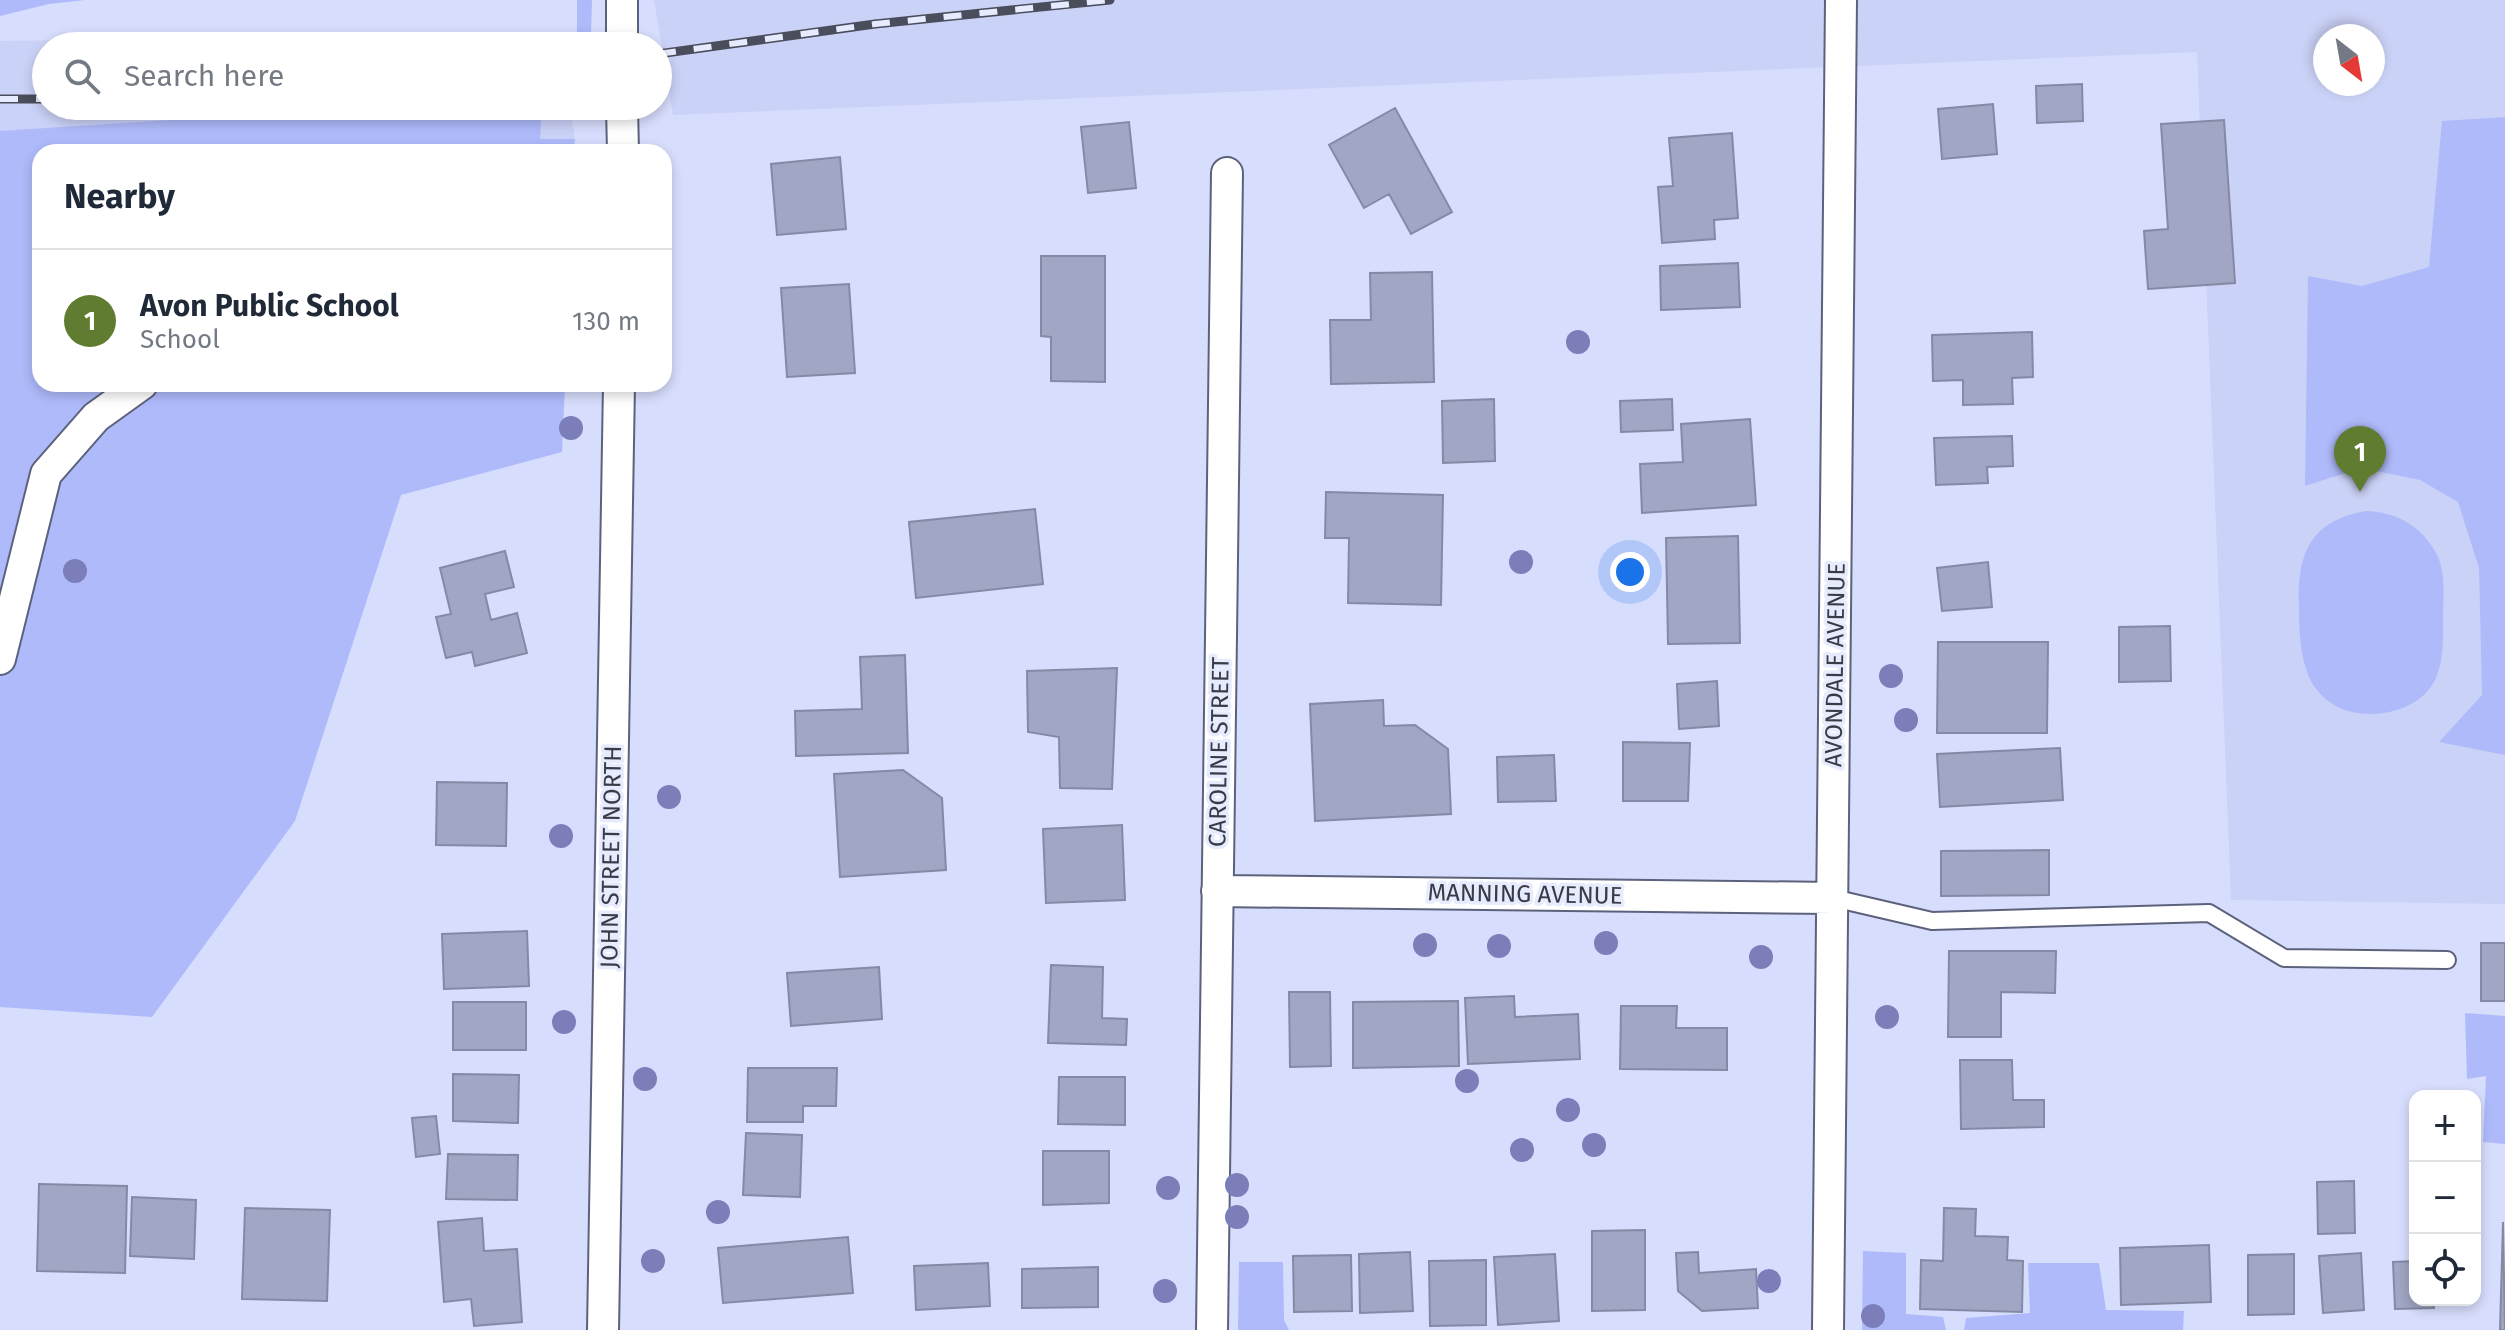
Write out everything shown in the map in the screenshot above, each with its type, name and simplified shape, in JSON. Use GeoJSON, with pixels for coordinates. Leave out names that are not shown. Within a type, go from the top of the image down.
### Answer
{"type":"FeatureCollection","features":[{"type":"Feature","properties":{"kind":"street"},"geometry":{"type":"LineString","coordinates":[[622,0],[622,32]]}},
{"type":"Feature","properties":{"kind":"street","name":"AVONDALE AVENUE"},"geometry":{"type":"LineString","coordinates":[[1828,1330],[1841,0]]}},
{"type":"Feature","properties":{"kind":"street"},"geometry":{"type":"LineString","coordinates":[[622,120],[623,144]]}},
{"type":"Feature","properties":{"kind":"street","name":"CAROLINE STREET"},"geometry":{"type":"LineString","coordinates":[[1212,1330],[1227,173]]}},
{"type":"Feature","properties":{"kind":"street"},"geometry":{"type":"LineString","coordinates":[[0,659],[46,474],[96,417],[131,392]]}},
{"type":"Feature","properties":{"kind":"street","name":"JOHN STREET NORTH"},"geometry":{"type":"LineString","coordinates":[[603,1330],[619,392]]}},
{"type":"Feature","properties":{"kind":"street","name":"MANNING AVENUE"},"geometry":{"type":"LineString","coordinates":[[1217,891],[1833,898]]}},
{"type":"Feature","properties":{"kind":"lane"},"geometry":{"type":"LineString","coordinates":[[1833,898],[1932,921],[2209,913],[2284,958],[2447,960]]}},
{"type":"Feature","properties":{"kind":"shaded area"},"geometry":{"type":"Polygon","coordinates":[[[0,0],[85,0],[49,4],[0,16],[0,0]]]}},
{"type":"Feature","properties":{"kind":"shaded area"},"geometry":{"type":"Polygon","coordinates":[[[577,0],[592,0],[591,32],[577,32],[577,0]]]}},
{"type":"Feature","properties":{"kind":"shaded area"},"geometry":{"type":"Polygon","coordinates":[[[654,0],[2505,0],[2505,904],[2231,900],[2197,52],[673,115],[672,32],[659,32],[654,0]]]}},
{"type":"Feature","properties":{"kind":"shaded area"},"geometry":{"type":"Polygon","coordinates":[[[0,41],[32,41],[32,120],[572,120],[575,139],[278,142],[0,138],[0,41]]]}},
{"type":"Feature","properties":{"kind":"shaded area"},"geometry":{"type":"Polygon","coordinates":[[[2505,117],[2505,755],[2439,742],[2482,695],[2479,568],[2458,502],[2420,480],[2361,468],[2305,486],[2308,276],[2362,286],[2429,267],[2442,121],[2505,117]]]}},
{"type":"Feature","properties":{"kind":"shaded area"},"geometry":{"type":"Polygon","coordinates":[[[171,120],[541,120],[540,139],[575,139],[575,144],[32,144],[32,392],[565,392],[562,452],[401,495],[295,821],[152,1017],[0,1007],[0,131],[171,120]]]}},
{"type":"Feature","properties":{"kind":"shaded area"},"geometry":{"type":"Polygon","coordinates":[[[2366,511],[2399,518],[2425,537],[2441,564],[2444,595],[2442,652],[2433,684],[2415,702],[2378,714],[2344,710],[2323,697],[2306,669],[2300,632],[2300,573],[2310,544],[2331,523],[2366,511]]]}},
{"type":"Feature","properties":{"kind":"shaded area"},"geometry":{"type":"Polygon","coordinates":[[[2465,1013],[2505,1016],[2505,1144],[2483,1142],[2486,1076],[2467,1079],[2465,1013]]]}},
{"type":"Feature","properties":{"kind":"shaded area"},"geometry":{"type":"Polygon","coordinates":[[[1863,1251],[1906,1253],[1906,1314],[1943,1317],[1946,1330],[1862,1330],[1863,1251]]]}},
{"type":"Feature","properties":{"kind":"shaded area"},"geometry":{"type":"Polygon","coordinates":[[[1239,1262],[1283,1262],[1284,1320],[1289,1330],[1238,1330],[1239,1262]]]}},
{"type":"Feature","properties":{"kind":"shaded area"},"geometry":{"type":"Polygon","coordinates":[[[2028,1263],[2099,1263],[2106,1310],[2184,1311],[2183,1330],[1964,1330],[1966,1318],[2030,1313],[2028,1263]]]}},
{"type":"Feature","properties":{"kind":"building"},"geometry":{"type":"Polygon","coordinates":[[[2082,84],[2083,121],[2037,123],[2036,86],[2082,84]]]}},
{"type":"Feature","properties":{"kind":"building"},"geometry":{"type":"Polygon","coordinates":[[[1993,104],[1997,154],[1942,159],[1938,109],[1993,104]]]}},
{"type":"Feature","properties":{"kind":"building"},"geometry":{"type":"Polygon","coordinates":[[[1395,108],[1452,212],[1411,234],[1389,194],[1364,208],[1329,145],[1395,108]]]}},
{"type":"Feature","properties":{"kind":"building"},"geometry":{"type":"Polygon","coordinates":[[[2224,120],[2235,283],[2148,289],[2144,231],[2168,229],[2161,124],[2224,120]]]}},
{"type":"Feature","properties":{"kind":"building"},"geometry":{"type":"Polygon","coordinates":[[[1129,122],[1136,188],[1088,193],[1081,127],[1129,122]]]}},
{"type":"Feature","properties":{"kind":"building"},"geometry":{"type":"Polygon","coordinates":[[[1732,133],[1738,218],[1714,220],[1715,239],[1662,243],[1658,187],[1673,186],[1669,138],[1732,133]]]}},
{"type":"Feature","properties":{"kind":"building"},"geometry":{"type":"Polygon","coordinates":[[[840,157],[846,229],[777,235],[771,164],[840,157]]]}},
{"type":"Feature","properties":{"kind":"building"},"geometry":{"type":"Polygon","coordinates":[[[1041,256],[1105,256],[1105,382],[1051,381],[1051,337],[1041,336],[1041,256]]]}},
{"type":"Feature","properties":{"kind":"building"},"geometry":{"type":"Polygon","coordinates":[[[1738,263],[1740,307],[1661,310],[1660,266],[1738,263]]]}},
{"type":"Feature","properties":{"kind":"building"},"geometry":{"type":"Polygon","coordinates":[[[1432,272],[1434,382],[1331,384],[1330,320],[1371,320],[1370,273],[1432,272]]]}},
{"type":"Feature","properties":{"kind":"building"},"geometry":{"type":"Polygon","coordinates":[[[849,284],[855,373],[787,377],[781,288],[849,284]]]}},
{"type":"Feature","properties":{"kind":"building"},"geometry":{"type":"Polygon","coordinates":[[[2032,332],[2033,377],[2012,378],[2013,404],[1963,405],[1963,380],[1933,381],[1932,335],[2032,332]]]}},
{"type":"Feature","properties":{"kind":"building"},"geometry":{"type":"Polygon","coordinates":[[[1494,399],[1495,461],[1443,463],[1442,401],[1494,399]]]}},
{"type":"Feature","properties":{"kind":"building"},"geometry":{"type":"Polygon","coordinates":[[[1672,399],[1673,430],[1621,432],[1620,401],[1672,399]]]}},
{"type":"Feature","properties":{"kind":"building"},"geometry":{"type":"Polygon","coordinates":[[[1750,419],[1756,505],[1642,513],[1640,464],[1683,462],[1681,424],[1750,419]]]}},
{"type":"Feature","properties":{"kind":"building"},"geometry":{"type":"Polygon","coordinates":[[[2012,436],[2013,466],[1987,467],[1988,483],[1936,485],[1934,438],[2012,436]]]}},
{"type":"Feature","properties":{"kind":"building"},"geometry":{"type":"Polygon","coordinates":[[[1326,492],[1443,495],[1441,605],[1348,603],[1349,538],[1325,538],[1326,492]]]}},
{"type":"Feature","properties":{"kind":"building"},"geometry":{"type":"Polygon","coordinates":[[[1035,509],[1043,584],[916,598],[909,522],[1035,509]]]}},
{"type":"Feature","properties":{"kind":"building"},"geometry":{"type":"Polygon","coordinates":[[[1738,536],[1740,643],[1668,644],[1666,538],[1738,536]]]}},
{"type":"Feature","properties":{"kind":"building"},"geometry":{"type":"Polygon","coordinates":[[[505,551],[514,587],[485,594],[491,620],[517,613],[527,653],[475,666],[472,652],[446,658],[436,617],[451,614],[440,568],[505,551]]]}},
{"type":"Feature","properties":{"kind":"building"},"geometry":{"type":"Polygon","coordinates":[[[1988,562],[1992,607],[1942,611],[1937,568],[1988,562]]]}},
{"type":"Feature","properties":{"kind":"building"},"geometry":{"type":"Polygon","coordinates":[[[2170,626],[2171,681],[2119,682],[2119,627],[2170,626]]]}},
{"type":"Feature","properties":{"kind":"building"},"geometry":{"type":"Polygon","coordinates":[[[1938,642],[2048,642],[2047,733],[1937,733],[1938,642]]]}},
{"type":"Feature","properties":{"kind":"building"},"geometry":{"type":"Polygon","coordinates":[[[905,655],[908,753],[796,756],[795,711],[862,709],[860,657],[905,655]]]}},
{"type":"Feature","properties":{"kind":"building"},"geometry":{"type":"Polygon","coordinates":[[[1117,668],[1112,789],[1060,788],[1059,737],[1028,732],[1027,671],[1117,668]]]}},
{"type":"Feature","properties":{"kind":"building"},"geometry":{"type":"Polygon","coordinates":[[[1717,681],[1719,726],[1679,729],[1677,684],[1717,681]]]}},
{"type":"Feature","properties":{"kind":"building"},"geometry":{"type":"Polygon","coordinates":[[[1383,700],[1384,726],[1415,725],[1448,749],[1451,814],[1315,821],[1310,704],[1383,700]]]}},
{"type":"Feature","properties":{"kind":"building"},"geometry":{"type":"Polygon","coordinates":[[[1623,742],[1690,743],[1688,801],[1623,801],[1623,742]]]}},
{"type":"Feature","properties":{"kind":"building"},"geometry":{"type":"Polygon","coordinates":[[[2060,748],[2063,800],[1940,807],[1937,754],[2060,748]]]}},
{"type":"Feature","properties":{"kind":"building"},"geometry":{"type":"Polygon","coordinates":[[[1554,755],[1556,801],[1498,802],[1497,757],[1554,755]]]}},
{"type":"Feature","properties":{"kind":"building"},"geometry":{"type":"Polygon","coordinates":[[[903,770],[942,798],[946,870],[840,877],[834,774],[903,770]]]}},
{"type":"Feature","properties":{"kind":"building"},"geometry":{"type":"Polygon","coordinates":[[[437,782],[507,783],[506,846],[436,845],[437,782]]]}},
{"type":"Feature","properties":{"kind":"building"},"geometry":{"type":"Polygon","coordinates":[[[1122,825],[1125,900],[1046,903],[1043,829],[1122,825]]]}},
{"type":"Feature","properties":{"kind":"building"},"geometry":{"type":"Polygon","coordinates":[[[2049,850],[2049,895],[1941,896],[1941,851],[2049,850]]]}},
{"type":"Feature","properties":{"kind":"building"},"geometry":{"type":"Polygon","coordinates":[[[527,931],[529,986],[444,989],[442,934],[527,931]]]}},
{"type":"Feature","properties":{"kind":"building"},"geometry":{"type":"Polygon","coordinates":[[[2481,943],[2505,943],[2505,1001],[2481,1001],[2481,943]]]}},
{"type":"Feature","properties":{"kind":"building"},"geometry":{"type":"Polygon","coordinates":[[[1949,951],[2056,951],[2055,993],[2001,992],[2001,1037],[1948,1037],[1949,951]]]}},
{"type":"Feature","properties":{"kind":"building"},"geometry":{"type":"Polygon","coordinates":[[[1051,965],[1103,967],[1102,1018],[1127,1019],[1126,1045],[1048,1043],[1051,965]]]}},
{"type":"Feature","properties":{"kind":"building"},"geometry":{"type":"Polygon","coordinates":[[[879,967],[882,1019],[791,1026],[787,973],[879,967]]]}},
{"type":"Feature","properties":{"kind":"building"},"geometry":{"type":"Polygon","coordinates":[[[1289,992],[1330,992],[1331,1066],[1290,1067],[1289,992]]]}},
{"type":"Feature","properties":{"kind":"building"},"geometry":{"type":"Polygon","coordinates":[[[1514,996],[1515,1017],[1578,1014],[1580,1059],[1468,1064],[1465,998],[1514,996]]]}},
{"type":"Feature","properties":{"kind":"building"},"geometry":{"type":"Polygon","coordinates":[[[1458,1001],[1459,1066],[1353,1068],[1353,1002],[1458,1001]]]}},
{"type":"Feature","properties":{"kind":"building"},"geometry":{"type":"Polygon","coordinates":[[[453,1002],[526,1002],[526,1050],[453,1050],[453,1002]]]}},
{"type":"Feature","properties":{"kind":"building"},"geometry":{"type":"Polygon","coordinates":[[[1621,1006],[1677,1006],[1676,1028],[1727,1028],[1727,1070],[1620,1069],[1621,1006]]]}},
{"type":"Feature","properties":{"kind":"building"},"geometry":{"type":"Polygon","coordinates":[[[1960,1060],[2012,1060],[2013,1100],[2044,1100],[2044,1127],[1961,1129],[1960,1060]]]}},
{"type":"Feature","properties":{"kind":"building"},"geometry":{"type":"Polygon","coordinates":[[[748,1068],[837,1068],[836,1106],[803,1106],[803,1122],[747,1122],[748,1068]]]}},
{"type":"Feature","properties":{"kind":"building"},"geometry":{"type":"Polygon","coordinates":[[[453,1074],[519,1075],[518,1123],[453,1121],[453,1074]]]}},
{"type":"Feature","properties":{"kind":"building"},"geometry":{"type":"Polygon","coordinates":[[[1059,1077],[1125,1077],[1125,1125],[1058,1124],[1059,1077]]]}},
{"type":"Feature","properties":{"kind":"building"},"geometry":{"type":"Polygon","coordinates":[[[436,1116],[440,1154],[416,1157],[412,1118],[436,1116]]]}},
{"type":"Feature","properties":{"kind":"building"},"geometry":{"type":"Polygon","coordinates":[[[746,1133],[802,1135],[800,1197],[743,1195],[746,1133]]]}},
{"type":"Feature","properties":{"kind":"building"},"geometry":{"type":"Polygon","coordinates":[[[1043,1151],[1109,1151],[1109,1203],[1043,1205],[1043,1151]]]}},
{"type":"Feature","properties":{"kind":"building"},"geometry":{"type":"Polygon","coordinates":[[[448,1154],[518,1155],[517,1200],[446,1199],[448,1154]]]}},
{"type":"Feature","properties":{"kind":"building"},"geometry":{"type":"Polygon","coordinates":[[[2354,1181],[2355,1233],[2318,1234],[2317,1182],[2354,1181]]]}},
{"type":"Feature","properties":{"kind":"building"},"geometry":{"type":"Polygon","coordinates":[[[39,1184],[127,1186],[125,1273],[37,1271],[39,1184]]]}},
{"type":"Feature","properties":{"kind":"building"},"geometry":{"type":"Polygon","coordinates":[[[132,1197],[196,1200],[194,1259],[130,1256],[132,1197]]]}},
{"type":"Feature","properties":{"kind":"building"},"geometry":{"type":"Polygon","coordinates":[[[245,1208],[330,1210],[327,1301],[242,1299],[245,1208]]]}},
{"type":"Feature","properties":{"kind":"building"},"geometry":{"type":"Polygon","coordinates":[[[1944,1208],[1976,1209],[1975,1236],[2008,1237],[2007,1260],[2023,1261],[2022,1312],[1920,1309],[1921,1260],[1943,1261],[1944,1208]]]}},
{"type":"Feature","properties":{"kind":"building"},"geometry":{"type":"Polygon","coordinates":[[[482,1218],[484,1251],[517,1249],[522,1322],[474,1326],[471,1299],[444,1302],[438,1222],[482,1218]]]}},
{"type":"Feature","properties":{"kind":"building"},"geometry":{"type":"Polygon","coordinates":[[[2503,1222],[2505,1330],[2500,1330],[2503,1222]]]}},
{"type":"Feature","properties":{"kind":"building"},"geometry":{"type":"Polygon","coordinates":[[[1645,1230],[1645,1310],[1592,1311],[1592,1231],[1645,1230]]]}},
{"type":"Feature","properties":{"kind":"building"},"geometry":{"type":"Polygon","coordinates":[[[848,1237],[853,1293],[723,1303],[718,1248],[848,1237]]]}},
{"type":"Feature","properties":{"kind":"building"},"geometry":{"type":"Polygon","coordinates":[[[2209,1245],[2211,1302],[2121,1305],[2120,1248],[2209,1245]]]}},
{"type":"Feature","properties":{"kind":"building"},"geometry":{"type":"Polygon","coordinates":[[[1410,1252],[1413,1311],[1360,1313],[1359,1254],[1410,1252]]]}},
{"type":"Feature","properties":{"kind":"building"},"geometry":{"type":"Polygon","coordinates":[[[1698,1252],[1699,1273],[1756,1269],[1758,1308],[1702,1311],[1678,1291],[1676,1253],[1698,1252]]]}},
{"type":"Feature","properties":{"kind":"building"},"geometry":{"type":"Polygon","coordinates":[[[2361,1253],[2364,1310],[2323,1313],[2319,1256],[2361,1253]]]}},
{"type":"Feature","properties":{"kind":"building"},"geometry":{"type":"Polygon","coordinates":[[[1555,1254],[1559,1321],[1498,1325],[1494,1257],[1555,1254]]]}},
{"type":"Feature","properties":{"kind":"building"},"geometry":{"type":"Polygon","coordinates":[[[2294,1254],[2294,1314],[2248,1315],[2248,1255],[2294,1254]]]}},
{"type":"Feature","properties":{"kind":"building"},"geometry":{"type":"Polygon","coordinates":[[[1351,1255],[1352,1311],[1294,1312],[1293,1256],[1351,1255]]]}},
{"type":"Feature","properties":{"kind":"building"},"geometry":{"type":"Polygon","coordinates":[[[1486,1260],[1486,1325],[1430,1326],[1429,1261],[1486,1260]]]}},
{"type":"Feature","properties":{"kind":"building"},"geometry":{"type":"Polygon","coordinates":[[[2409,1261],[2409,1306],[2434,1308],[2395,1309],[2393,1262],[2409,1261]]]}},
{"type":"Feature","properties":{"kind":"building"},"geometry":{"type":"Polygon","coordinates":[[[988,1263],[990,1306],[916,1310],[914,1266],[988,1263]]]}},
{"type":"Feature","properties":{"kind":"building"},"geometry":{"type":"Polygon","coordinates":[[[1098,1267],[1098,1307],[1022,1308],[1022,1269],[1098,1267]]]}},
{"type":"Feature","properties":{"kind":"railway"},"geometry":{"type":"LineString","coordinates":[[672,52],[875,24],[1110,0]]}},
{"type":"Feature","properties":{"kind":"railway"},"geometry":{"type":"LineString","coordinates":[[0,99],[32,99]]}},
{"type":"Feature","properties":{"kind":"place","name":"Avon Public School"},"geometry":{"type":"Point","coordinates":[2360,492]}}]}
